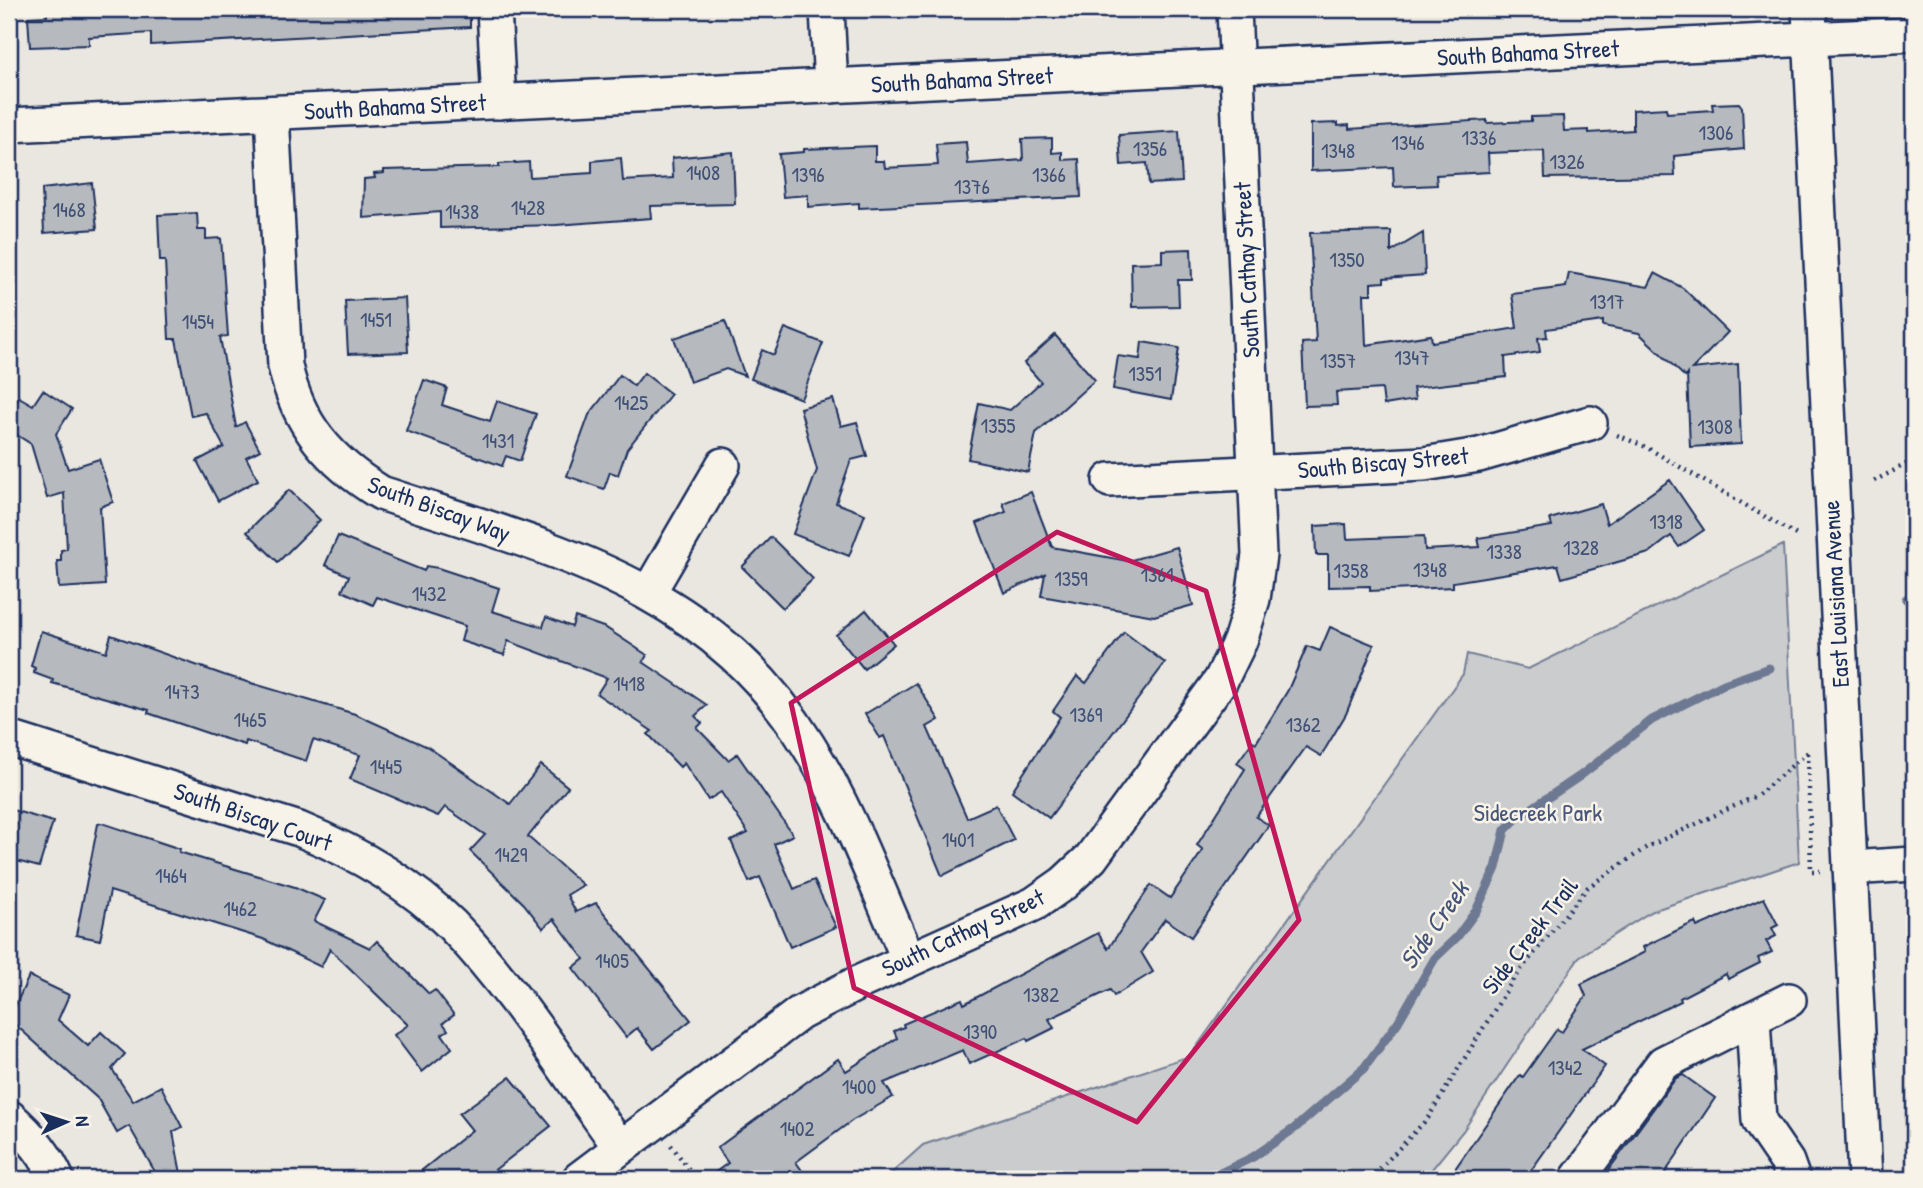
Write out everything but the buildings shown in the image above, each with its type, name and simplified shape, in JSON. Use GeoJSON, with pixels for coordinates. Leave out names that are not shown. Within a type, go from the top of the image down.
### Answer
{"type":"FeatureCollection","features":[{"type":"Feature","properties":{"kind":"street"},"geometry":{"type":"LineString","coordinates":[[494,9],[499,102]]}},
{"type":"Feature","properties":{"kind":"street"},"geometry":{"type":"LineString","coordinates":[[827,9],[831,86]]}},
{"type":"Feature","properties":{"kind":"street","name":"South Cathay Street"},"geometry":{"type":"LineString","coordinates":[[579,1179],[800,1013],[1034,904],[1065,883],[1091,859],[1205,705],[1240,641],[1253,599],[1259,555],[1234,9]]}},
{"type":"Feature","properties":{"kind":"street","name":"South Bahama Street"},"geometry":{"type":"LineString","coordinates":[[9,125],[1237,67],[1809,24],[1914,34]]}},
{"type":"Feature","properties":{"kind":"street","name":"East Louisiana Avenue"},"geometry":{"type":"LineString","coordinates":[[1809,24],[1865,1179]]}},
{"type":"Feature","properties":{"kind":"street","name":"South Biscay Way"},"geometry":{"type":"LineString","coordinates":[[272,113],[285,366],[291,391],[305,423],[326,452],[351,475],[381,493],[606,570],[649,592],[710,634],[746,667],[807,743],[831,786],[909,960]]}},
{"type":"Feature","properties":{"kind":"street","name":"South Biscay Street"},"geometry":{"type":"LineString","coordinates":[[1256,473],[1424,464],[1479,456],[1590,423]]}},
{"type":"Feature","properties":{"kind":"street"},"geometry":{"type":"LineString","coordinates":[[649,592],[723,465]]}},
{"type":"Feature","properties":{"kind":"street"},"geometry":{"type":"LineString","coordinates":[[1110,480],[1256,473]]}},
{"type":"Feature","properties":{"kind":"street","name":"South Biscay Court"},"geometry":{"type":"LineString","coordinates":[[9,738],[299,829],[341,846],[380,869],[451,925],[492,970],[620,1147]]}},
{"type":"Feature","properties":{"kind":"street"},"geometry":{"type":"LineString","coordinates":[[1850,867],[1914,864]]}},
{"type":"Feature","properties":{"kind":"street"},"geometry":{"type":"LineString","coordinates":[[1577,1179],[1662,1063],[1789,1000]]}},
{"type":"Feature","properties":{"kind":"street"},"geometry":{"type":"LineString","coordinates":[[1753,1018],[1759,1121],[1787,1162],[1793,1179]]}},
{"type":"Feature","properties":{"kind":"street"},"geometry":{"type":"LineString","coordinates":[[9,1117],[29,1135],[50,1163],[57,1179]]}},
{"type":"Feature","properties":{"kind":"path"},"geometry":{"type":"LineString","coordinates":[[1590,423],[1646,447],[1798,536]]}},
{"type":"Feature","properties":{"kind":"path"},"geometry":{"type":"LineString","coordinates":[[1874,481],[1914,460]]}},
{"type":"Feature","properties":{"kind":"path","name":"Side Creek Trail"},"geometry":{"type":"LineString","coordinates":[[1370,1179],[1428,1118],[1514,978],[1588,887],[1647,847],[1758,795],[1808,752]]}},
{"type":"Feature","properties":{"kind":"path"},"geometry":{"type":"LineString","coordinates":[[654,1122],[696,1179]]}},
{"type":"Feature","properties":{"kind":"highlighted area"},"geometry":{"type":"Polygon","coordinates":[[[1057,532],[1206,591],[1299,920],[1137,1122],[854,988],[791,703],[1057,532]]]}},
{"type":"Feature","properties":{"kind":"green space","name":"Sidecreek Park"},"geometry":{"type":"Polygon","coordinates":[[[1783,545],[1799,862],[1652,911],[1579,957],[1463,1131],[1424,1179],[885,1179],[923,1145],[1190,1056],[1463,674],[1467,654],[1528,669],[1783,545]]]}},
{"type":"Feature","properties":{"kind":"waterway","name":"Side Creek"},"geometry":{"type":"LineString","coordinates":[[1906,599],[1914,594]]}},
{"type":"Feature","properties":{"kind":"waterway","name":"Side Creek"},"geometry":{"type":"LineString","coordinates":[[1208,1179],[1253,1157],[1295,1128],[1364,1068],[1398,1022],[1435,958],[1457,937],[1476,911],[1496,868],[1505,830],[1516,819],[1580,776],[1652,720],[1724,684],[1769,668]]}}]}
